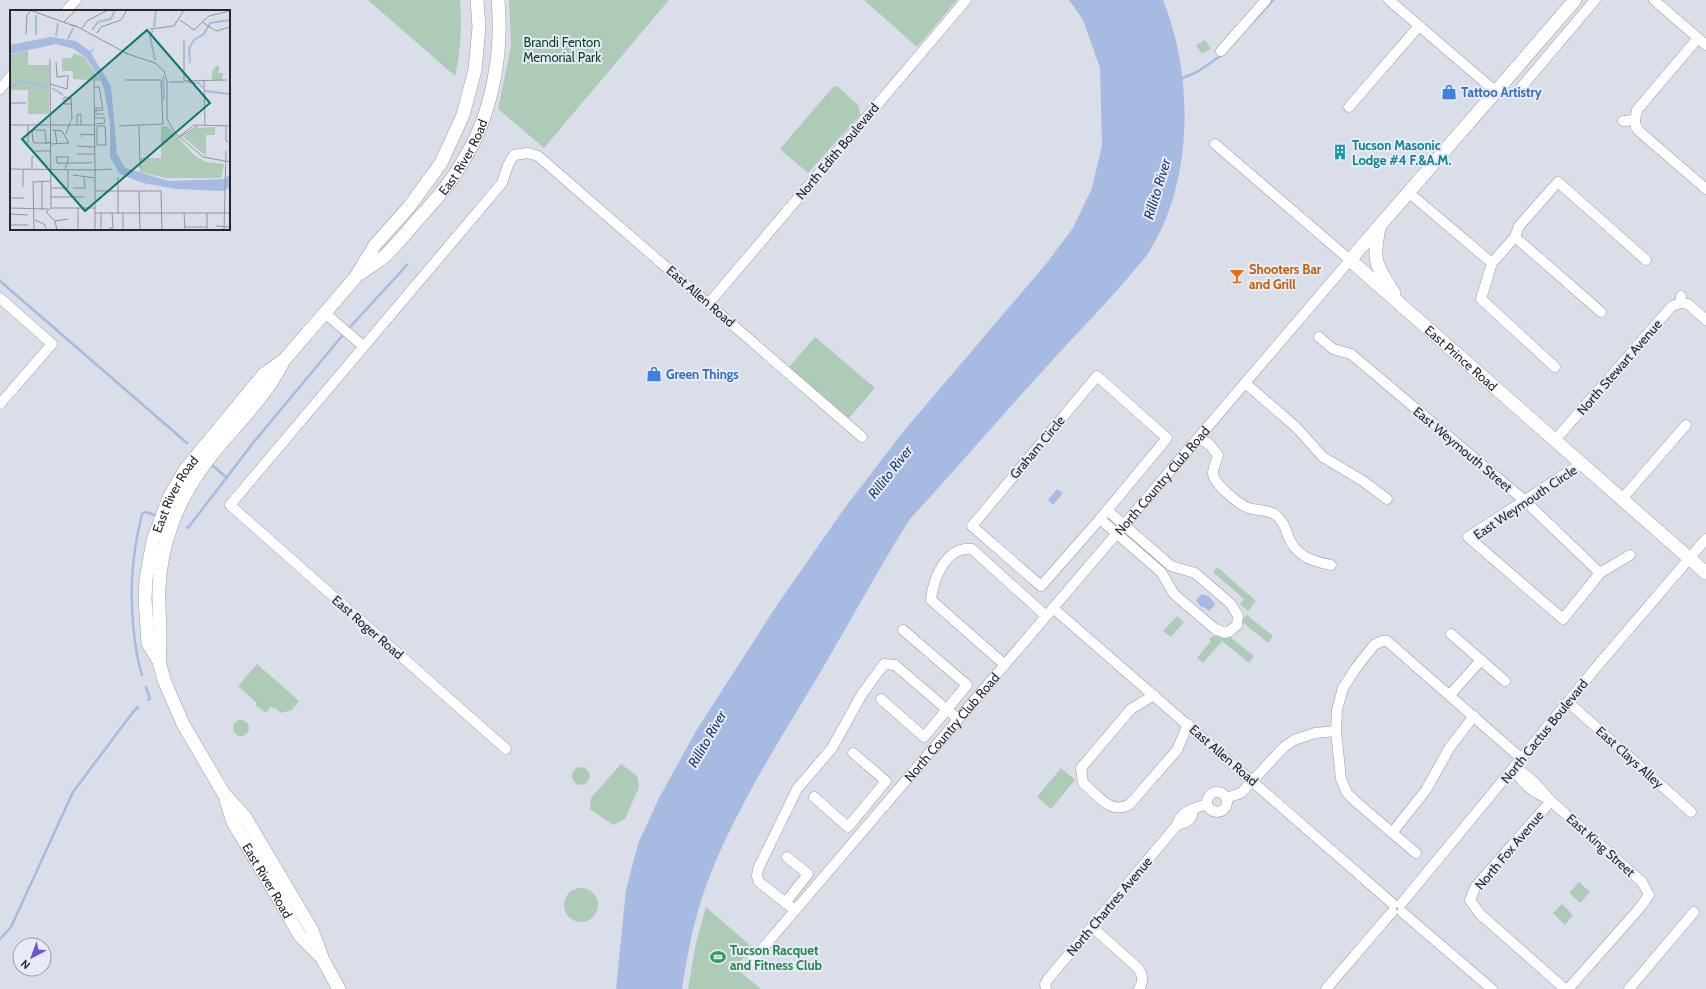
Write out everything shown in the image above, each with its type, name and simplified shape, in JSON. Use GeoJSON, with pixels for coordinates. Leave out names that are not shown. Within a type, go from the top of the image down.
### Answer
{"type":"FeatureCollection","features":[{"type":"Feature","properties":{"kind":"main road","name":"East River Road"},"geometry":{"type":"LineString","coordinates":[[355,278],[385,256],[445,188],[468,153],[485,113],[494,80],[499,33],[498,0]]}},
{"type":"Feature","properties":{"kind":"main road","name":"North Country Club Road"},"geometry":{"type":"LineString","coordinates":[[1350,260],[1575,0]]}},
{"type":"Feature","properties":{"kind":"main road","name":"East River Road"},"geometry":{"type":"LineString","coordinates":[[338,989],[323,960],[300,936],[283,907],[234,822],[224,794],[184,726],[164,680],[159,661],[148,643],[145,599],[150,559],[164,510],[179,480],[200,450],[264,374],[284,360],[355,278],[375,245],[427,185],[452,142],[463,115],[475,70],[479,27],[477,1]]}},
{"type":"Feature","properties":{"kind":"main road"},"geometry":{"type":"LineString","coordinates":[[1379,226],[1374,252],[1379,268],[1400,303]]}},
{"type":"Feature","properties":{"kind":"main road","name":"East Prince Road"},"geometry":{"type":"LineString","coordinates":[[1350,260],[1706,573]]}},
{"type":"Feature","properties":{"kind":"street"},"geometry":{"type":"LineString","coordinates":[[67,10],[76,0]]}},
{"type":"Feature","properties":{"kind":"street","name":"North Edith Boulevard"},"geometry":{"type":"LineString","coordinates":[[708,303],[966,0]]}},
{"type":"Feature","properties":{"kind":"street"},"geometry":{"type":"LineString","coordinates":[[1221,51],[1266,0]]}},
{"type":"Feature","properties":{"kind":"street"},"geometry":{"type":"LineString","coordinates":[[1389,0],[1494,92]]}},
{"type":"Feature","properties":{"kind":"street"},"geometry":{"type":"LineString","coordinates":[[1519,90],[1595,0]]}},
{"type":"Feature","properties":{"kind":"street"},"geometry":{"type":"LineString","coordinates":[[1654,0],[1706,45]]}},
{"type":"Feature","properties":{"kind":"street"},"geometry":{"type":"LineString","coordinates":[[1349,107],[1419,26]]}},
{"type":"Feature","properties":{"kind":"street"},"geometry":{"type":"LineString","coordinates":[[1698,38],[1637,110],[1635,120],[1636,127],[1639,131],[1706,189]]}},
{"type":"Feature","properties":{"kind":"street"},"geometry":{"type":"LineString","coordinates":[[0,89],[10,77]]}},
{"type":"Feature","properties":{"kind":"street"},"geometry":{"type":"LineString","coordinates":[[1623,121],[1635,120]]}},
{"type":"Feature","properties":{"kind":"street","name":"East Prince Road"},"geometry":{"type":"LineString","coordinates":[[1215,144],[1350,260]]}},
{"type":"Feature","properties":{"kind":"street","name":"East Allen Road"},"geometry":{"type":"LineString","coordinates":[[363,346],[502,183],[508,165],[514,155],[528,153],[538,156],[862,437]]}},
{"type":"Feature","properties":{"kind":"street"},"geometry":{"type":"LineString","coordinates":[[1555,367],[1481,299],[1492,263],[1515,237],[1519,226],[1558,182],[1646,260]]}},
{"type":"Feature","properties":{"kind":"street"},"geometry":{"type":"LineString","coordinates":[[1408,192],[1492,263]]}},
{"type":"Feature","properties":{"kind":"street"},"geometry":{"type":"LineString","coordinates":[[1515,237],[1601,312]]}},
{"type":"Feature","properties":{"kind":"street","name":"North Country Club Road"},"geometry":{"type":"LineString","coordinates":[[751,962],[1350,260]]}},
{"type":"Feature","properties":{"kind":"street"},"geometry":{"type":"LineString","coordinates":[[0,298],[52,344],[0,404]]}},
{"type":"Feature","properties":{"kind":"street","name":"North Stewart Avenue"},"geometry":{"type":"LineString","coordinates":[[1555,440],[1672,306],[1681,300],[1688,304],[1706,320]]}},
{"type":"Feature","properties":{"kind":"street"},"geometry":{"type":"LineString","coordinates":[[325,313],[363,346]]}},
{"type":"Feature","properties":{"kind":"street","name":"East Weymouth Street"},"geometry":{"type":"LineString","coordinates":[[1319,337],[1333,348],[1351,354],[1524,500],[1600,573]]}},
{"type":"Feature","properties":{"kind":"street","name":"East Roger Road"},"geometry":{"type":"LineString","coordinates":[[363,346],[230,505],[506,749]]}},
{"type":"Feature","properties":{"kind":"street","name":"Graham Circle"},"geometry":{"type":"LineString","coordinates":[[1097,376],[1167,438],[1100,519],[1041,586],[972,526],[1097,376]]}},
{"type":"Feature","properties":{"kind":"street"},"geometry":{"type":"LineString","coordinates":[[1245,383],[1296,427],[1323,457],[1363,481],[1387,499]]}},
{"type":"Feature","properties":{"kind":"street"},"geometry":{"type":"LineString","coordinates":[[1622,498],[1686,425]]}},
{"type":"Feature","properties":{"kind":"street"},"geometry":{"type":"LineString","coordinates":[[1198,438],[1212,447],[1218,455],[1213,472],[1216,482],[1241,505],[1268,511],[1276,516],[1284,523],[1290,541],[1296,551],[1304,557],[1331,565]]}},
{"type":"Feature","properties":{"kind":"street"},"geometry":{"type":"LineString","coordinates":[[1524,500],[1540,498],[1571,478],[1582,463]]}},
{"type":"Feature","properties":{"kind":"street","name":"East Weymouth Circle"},"geometry":{"type":"LineString","coordinates":[[1524,500],[1468,537],[1563,619],[1600,573]]}},
{"type":"Feature","properties":{"kind":"street"},"geometry":{"type":"LineString","coordinates":[[1100,519],[1161,572],[1174,594],[1215,629],[1225,632],[1230,631],[1237,625],[1238,616],[1231,604],[1195,573],[1171,566],[1107,510]]}},
{"type":"Feature","properties":{"kind":"street","name":"North Cactus Boulevard"},"geometry":{"type":"LineString","coordinates":[[1326,989],[1397,908],[1689,558],[1705,543]]}},
{"type":"Feature","properties":{"kind":"street"},"geometry":{"type":"LineString","coordinates":[[1005,665],[931,600],[932,588],[937,576],[952,553],[961,548],[972,549],[1046,616]]}},
{"type":"Feature","properties":{"kind":"street"},"geometry":{"type":"LineString","coordinates":[[1600,573],[1630,555]]}},
{"type":"Feature","properties":{"kind":"street","name":"East Allen Road"},"geometry":{"type":"LineString","coordinates":[[1053,608],[1492,989]]}},
{"type":"Feature","properties":{"kind":"street"},"geometry":{"type":"LineString","coordinates":[[881,699],[924,737],[967,685],[903,630]]}},
{"type":"Feature","properties":{"kind":"street"},"geometry":{"type":"LineString","coordinates":[[1451,634],[1505,681]]}},
{"type":"Feature","properties":{"kind":"street"},"geometry":{"type":"LineString","coordinates":[[1416,853],[1348,793],[1341,779],[1336,731],[1337,710],[1343,688],[1374,645],[1382,641],[1387,641],[1522,759]]}},
{"type":"Feature","properties":{"kind":"street"},"geometry":{"type":"LineString","coordinates":[[1450,695],[1481,660]]}},
{"type":"Feature","properties":{"kind":"street"},"geometry":{"type":"LineString","coordinates":[[795,910],[759,882],[757,876],[758,869],[800,784],[832,748],[862,694],[884,664],[895,664],[958,719]]}},
{"type":"Feature","properties":{"kind":"street"},"geometry":{"type":"LineString","coordinates":[[1154,695],[1132,709],[1081,768],[1083,783],[1113,808],[1123,809],[1130,804],[1177,750],[1188,724]]}},
{"type":"Feature","properties":{"kind":"street","name":"East Clays Alley"},"geometry":{"type":"LineString","coordinates":[[1568,702],[1691,812]]}},
{"type":"Feature","properties":{"kind":"street"},"geometry":{"type":"LineString","coordinates":[[1392,833],[1426,790],[1450,747],[1474,716]]}},
{"type":"Feature","properties":{"kind":"street"},"geometry":{"type":"LineString","coordinates":[[1207,804],[1210,810],[1220,812],[1225,808],[1226,798],[1241,793],[1284,747],[1294,740],[1315,733],[1336,731]]}},
{"type":"Feature","properties":{"kind":"street"},"geometry":{"type":"LineString","coordinates":[[814,797],[848,827],[886,781],[853,753]]}},
{"type":"Feature","properties":{"kind":"street","name":"East King Street"},"geometry":{"type":"LineString","coordinates":[[1514,768],[1523,772],[1543,790],[1550,800],[1642,882],[1649,895],[1638,910],[1566,989]]}},
{"type":"Feature","properties":{"kind":"street","name":"North Chartres Avenue"},"geometry":{"type":"LineString","coordinates":[[1046,989],[1045,984],[1048,979],[1177,825],[1178,819],[1186,810],[1193,810],[1207,804],[1207,798],[1213,792],[1222,793],[1226,798]]}},
{"type":"Feature","properties":{"kind":"street","name":"North Fox Avenue"},"geometry":{"type":"LineString","coordinates":[[1550,800],[1476,886],[1470,900],[1480,914],[1566,989]]}},
{"type":"Feature","properties":{"kind":"street"},"geometry":{"type":"LineString","coordinates":[[866,806],[876,816]]}},
{"type":"Feature","properties":{"kind":"street"},"geometry":{"type":"LineString","coordinates":[[785,902],[808,874],[787,857]]}},
{"type":"Feature","properties":{"kind":"street"},"geometry":{"type":"LineString","coordinates":[[1629,989],[1694,912]]}},
{"type":"Feature","properties":{"kind":"street"},"geometry":{"type":"LineString","coordinates":[[1092,927],[1134,964],[1143,976],[1142,984],[1139,989]]}},
{"type":"Feature","properties":{"kind":"green space"},"geometry":{"type":"Polygon","coordinates":[[[368,0],[460,0],[461,19],[459,57],[455,76],[368,0]]]}},
{"type":"Feature","properties":{"kind":"green space","name":"Brandi Fenton Memorial Park"},"geometry":{"type":"Polygon","coordinates":[[[509,0],[669,0],[544,148],[498,109],[511,46],[509,0]]]}},
{"type":"Feature","properties":{"kind":"green space"},"geometry":{"type":"Polygon","coordinates":[[[864,0],[957,0],[917,47],[864,0]]]}},
{"type":"Feature","properties":{"kind":"green space"},"geometry":{"type":"Polygon","coordinates":[[[1205,40],[1211,49],[1202,54],[1196,45],[1205,40]]]}},
{"type":"Feature","properties":{"kind":"green space"},"geometry":{"type":"Polygon","coordinates":[[[837,86],[859,106],[860,115],[808,173],[780,149],[833,87],[837,86]]]}},
{"type":"Feature","properties":{"kind":"green space"},"geometry":{"type":"Polygon","coordinates":[[[815,337],[875,388],[849,418],[789,367],[815,337]]]}},
{"type":"Feature","properties":{"kind":"green space"},"geometry":{"type":"Polygon","coordinates":[[[1217,567],[1256,601],[1248,611],[1240,604],[1244,599],[1213,572],[1217,567]]]}},
{"type":"Feature","properties":{"kind":"green space"},"geometry":{"type":"Polygon","coordinates":[[[1247,615],[1273,636],[1268,643],[1241,621],[1247,615]]]}},
{"type":"Feature","properties":{"kind":"green space"},"geometry":{"type":"Polygon","coordinates":[[[1177,616],[1184,622],[1171,637],[1163,631],[1177,616]]]}},
{"type":"Feature","properties":{"kind":"green space"},"geometry":{"type":"Polygon","coordinates":[[[1213,636],[1230,637],[1254,656],[1249,663],[1222,641],[1203,663],[1197,658],[1211,641],[1209,639],[1213,636]]]}},
{"type":"Feature","properties":{"kind":"green space"},"geometry":{"type":"Polygon","coordinates":[[[257,664],[299,701],[292,710],[281,713],[277,709],[270,707],[266,713],[255,705],[257,703],[238,686],[257,664]]]}},
{"type":"Feature","properties":{"kind":"green space"},"geometry":{"type":"Polygon","coordinates":[[[241,720],[248,725],[249,728],[244,735],[241,736],[234,731],[233,728],[238,721],[241,720]]]}},
{"type":"Feature","properties":{"kind":"green space"},"geometry":{"type":"Polygon","coordinates":[[[621,764],[637,776],[639,787],[625,819],[613,825],[590,809],[591,798],[621,764]]]}},
{"type":"Feature","properties":{"kind":"green space"},"geometry":{"type":"Polygon","coordinates":[[[581,767],[587,770],[590,776],[587,782],[581,785],[575,782],[572,776],[575,770],[581,767]]]}},
{"type":"Feature","properties":{"kind":"green space"},"geometry":{"type":"Polygon","coordinates":[[[1061,768],[1075,780],[1051,809],[1037,797],[1061,768]]]}},
{"type":"Feature","properties":{"kind":"green space"},"geometry":{"type":"Polygon","coordinates":[[[1579,882],[1590,892],[1580,903],[1569,893],[1579,882]]]}},
{"type":"Feature","properties":{"kind":"green space"},"geometry":{"type":"Polygon","coordinates":[[[584,888],[591,890],[596,895],[598,905],[596,915],[591,920],[578,922],[571,920],[566,915],[564,902],[566,895],[571,890],[584,888]]]}},
{"type":"Feature","properties":{"kind":"green space"},"geometry":{"type":"Polygon","coordinates":[[[1562,904],[1573,915],[1565,925],[1553,913],[1562,904]]]}},
{"type":"Feature","properties":{"kind":"green space","name":"Tucson Racquet and Fitness Club"},"geometry":{"type":"Polygon","coordinates":[[[706,907],[752,947],[735,968],[761,989],[688,989],[696,943],[706,907]]]}},
{"type":"Feature","properties":{"kind":"water","name":"Rillito River"},"geometry":{"type":"Polygon","coordinates":[[[1069,0],[1163,0],[1173,30],[1180,62],[1184,95],[1184,129],[1181,163],[1174,196],[1162,227],[1147,255],[1127,279],[1031,383],[910,519],[774,749],[730,830],[717,858],[698,911],[691,937],[682,989],[616,989],[626,890],[638,844],[658,800],[696,731],[777,605],[844,509],[902,433],[1046,264],[1073,228],[1092,188],[1102,145],[1100,68],[1083,20],[1069,0]]]}},
{"type":"Feature","properties":{"kind":"water"},"geometry":{"type":"Polygon","coordinates":[[[1057,489],[1063,493],[1053,505],[1048,500],[1057,489]]]}},
{"type":"Feature","properties":{"kind":"water"},"geometry":{"type":"Polygon","coordinates":[[[1202,594],[1210,597],[1215,605],[1209,611],[1206,608],[1201,607],[1196,600],[1202,594]]]}},
{"type":"Feature","properties":{"kind":"waterway"},"geometry":{"type":"LineString","coordinates":[[1253,22],[1273,0]]}},
{"type":"Feature","properties":{"kind":"waterway"},"geometry":{"type":"LineString","coordinates":[[1180,79],[1197,72],[1222,55]]}},
{"type":"Feature","properties":{"kind":"waterway"},"geometry":{"type":"LineString","coordinates":[[350,327],[407,265]]}},
{"type":"Feature","properties":{"kind":"waterway"},"geometry":{"type":"LineString","coordinates":[[0,281],[187,443]]}},
{"type":"Feature","properties":{"kind":"waterway"},"geometry":{"type":"LineString","coordinates":[[187,527],[188,528],[253,443],[342,336]]}},
{"type":"Feature","properties":{"kind":"waterway"},"geometry":{"type":"LineString","coordinates":[[212,465],[227,478]]}},
{"type":"Feature","properties":{"kind":"waterway"},"geometry":{"type":"LineString","coordinates":[[142,675],[133,625],[133,562],[142,514],[146,512],[155,515]]}},
{"type":"Feature","properties":{"kind":"waterway"},"geometry":{"type":"LineString","coordinates":[[146,687],[150,699],[148,700]]}},
{"type":"Feature","properties":{"kind":"waterway"},"geometry":{"type":"LineString","coordinates":[[0,939],[11,927],[73,792],[138,707]]}},
{"type":"Feature","properties":{"kind":"place","name":"Tattoo Artistry"},"geometry":{"type":"Point","coordinates":[1449,92]}},
{"type":"Feature","properties":{"kind":"place","name":"Tucson Masonic Lodge #4 F.&A.M."},"geometry":{"type":"Point","coordinates":[1340,152]}},
{"type":"Feature","properties":{"kind":"place","name":"Shooters Bar and Grill"},"geometry":{"type":"Point","coordinates":[1237,276]}},
{"type":"Feature","properties":{"kind":"place","name":"Green Things"},"geometry":{"type":"Point","coordinates":[654,374]}},
{"type":"Feature","properties":{"kind":"place","name":"Tucson Racquet and Fitness Club"},"geometry":{"type":"Point","coordinates":[718,957]}}]}
